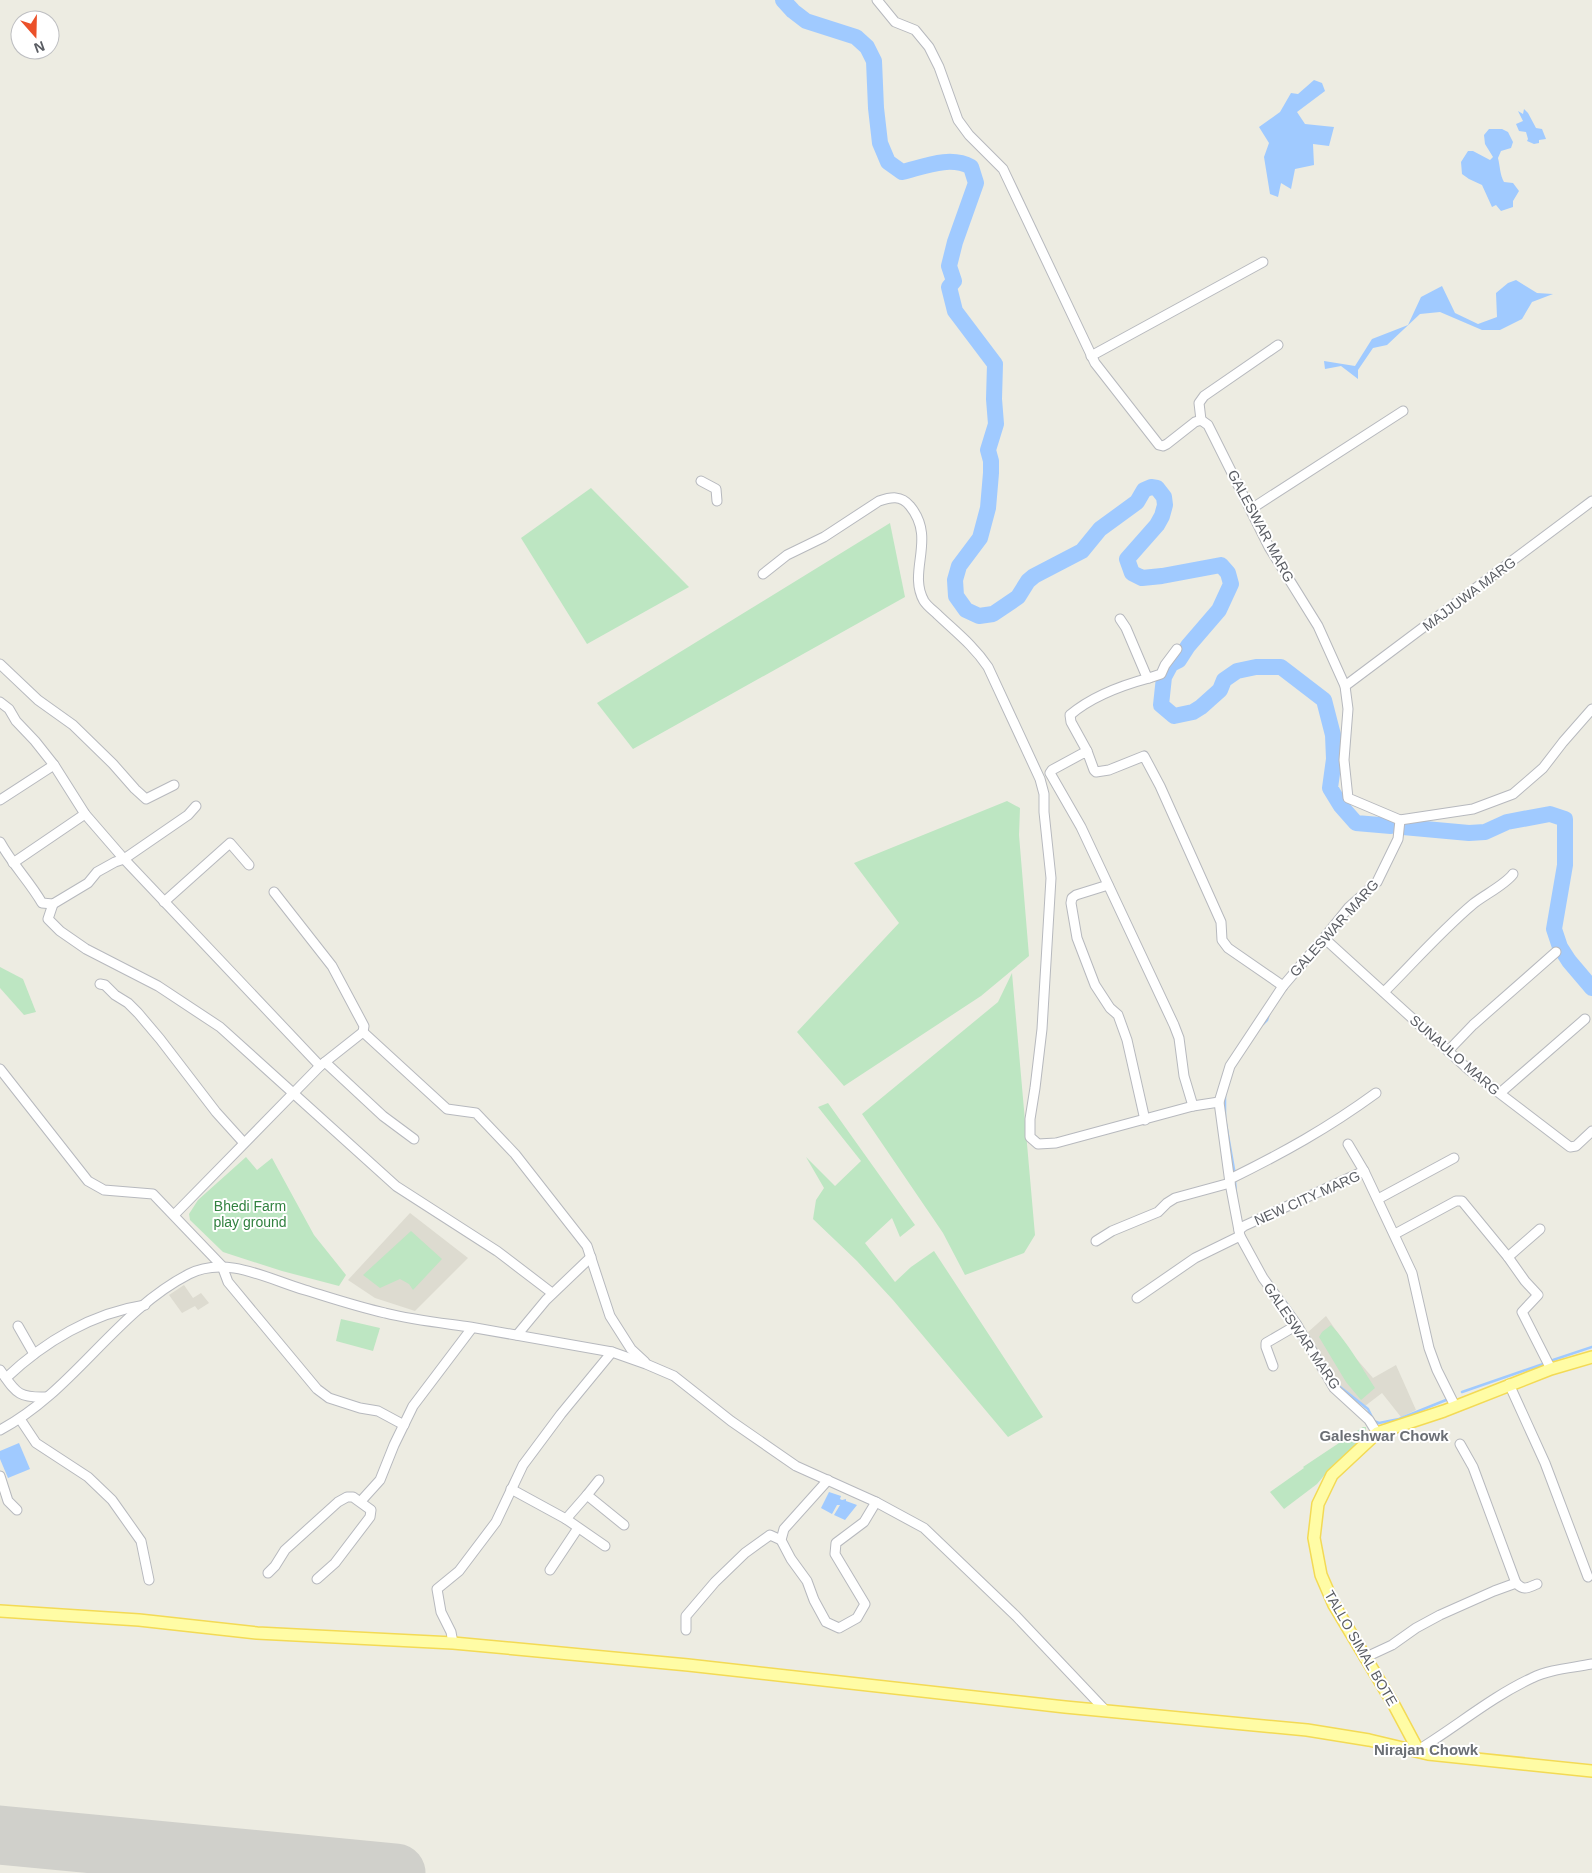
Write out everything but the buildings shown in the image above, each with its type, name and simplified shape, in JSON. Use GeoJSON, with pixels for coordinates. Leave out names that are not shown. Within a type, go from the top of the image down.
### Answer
{"type":"FeatureCollection","features":[{"type":"Feature","properties":{"kind":"main road","name":"TALLO SIMAL BOTE"},"geometry":{"type":"LineString","coordinates":[[1418,1750],[1394,1705],[1364,1658],[1334,1605],[1321,1576],[1314,1538],[1318,1504],[1332,1475],[1377,1433],[1455,1406],[1551,1369],[1592,1357]]}},
{"type":"Feature","properties":{"kind":"main road"},"geometry":{"type":"LineString","coordinates":[[0,1611],[139,1620],[258,1634],[453,1643],[698,1666],[1106,1711],[1307,1730],[1369,1740],[1418,1750],[1428,1754],[1592,1771]]}},
{"type":"Feature","properties":{"kind":"street"},"geometry":{"type":"LineString","coordinates":[[877,0],[894,22],[915,30],[929,47],[939,67],[958,120],[969,135],[1003,169],[1091,356],[1159,445],[1167,444],[1195,422],[1201,420],[1199,403],[1204,396],[1278,345]]}},
{"type":"Feature","properties":{"kind":"street"},"geometry":{"type":"LineString","coordinates":[[1091,356],[1263,262]]}},
{"type":"Feature","properties":{"kind":"street"},"geometry":{"type":"LineString","coordinates":[[1251,510],[1403,411]]}},
{"type":"Feature","properties":{"kind":"street","name":"GALESWAR MARG"},"geometry":{"type":"LineString","coordinates":[[1201,420],[1208,425],[1269,547],[1318,626],[1345,686],[1348,709],[1344,760],[1348,798],[1400,820],[1398,838],[1377,882],[1348,907],[1282,986],[1230,1066],[1219,1102],[1239,1233],[1263,1278],[1297,1325],[1334,1388],[1369,1420],[1377,1433]]}},
{"type":"Feature","properties":{"kind":"street"},"geometry":{"type":"LineString","coordinates":[[701,481],[716,489],[717,501]]}},
{"type":"Feature","properties":{"kind":"street"},"geometry":{"type":"LineString","coordinates":[[763,574],[787,555],[824,538],[879,501],[898,497],[908,503],[916,513],[922,532],[919,583],[924,602],[979,652],[988,667],[1040,779],[1044,794],[1046,844],[1051,878],[1042,1030],[1036,1088],[1030,1119],[1030,1137],[1038,1144],[1056,1143],[1193,1106],[1219,1102]]}},
{"type":"Feature","properties":{"kind":"street","name":"MAJJUWA MARG"},"geometry":{"type":"LineString","coordinates":[[1345,686],[1592,501]]}},
{"type":"Feature","properties":{"kind":"street"},"geometry":{"type":"LineString","coordinates":[[1120,619],[1149,678]]}},
{"type":"Feature","properties":{"kind":"street"},"geometry":{"type":"LineString","coordinates":[[1177,649],[1161,674],[1104,695],[1076,709],[1070,715],[1071,722],[1096,772],[1109,770],[1144,756],[1221,922],[1222,940],[1234,953],[1282,986]]}},
{"type":"Feature","properties":{"kind":"street"},"geometry":{"type":"LineString","coordinates":[[0,664],[38,700],[73,725],[146,799],[174,785]]}},
{"type":"Feature","properties":{"kind":"street"},"geometry":{"type":"LineString","coordinates":[[0,702],[9,709],[16,721],[54,765],[85,814],[124,860],[322,1064],[383,1116],[414,1139]]}},
{"type":"Feature","properties":{"kind":"street"},"geometry":{"type":"LineString","coordinates":[[1400,820],[1473,809],[1513,794],[1543,768],[1592,709]]}},
{"type":"Feature","properties":{"kind":"street"},"geometry":{"type":"LineString","coordinates":[[1087,751],[1052,770],[1050,773],[1081,827],[1174,1025],[1179,1038],[1184,1076],[1193,1106]]}},
{"type":"Feature","properties":{"kind":"street"},"geometry":{"type":"LineString","coordinates":[[0,800],[54,765]]}},
{"type":"Feature","properties":{"kind":"street"},"geometry":{"type":"LineString","coordinates":[[0,842],[13,863],[35,890],[42,903],[53,904],[88,883],[97,872],[115,862],[124,860],[188,815],[196,806]]}},
{"type":"Feature","properties":{"kind":"street"},"geometry":{"type":"LineString","coordinates":[[13,863],[85,814]]}},
{"type":"Feature","properties":{"kind":"street"},"geometry":{"type":"LineString","coordinates":[[164,902],[230,844],[249,865]]}},
{"type":"Feature","properties":{"kind":"street"},"geometry":{"type":"LineString","coordinates":[[1384,992],[1470,906],[1499,884],[1509,880],[1513,874]]}},
{"type":"Feature","properties":{"kind":"street"},"geometry":{"type":"LineString","coordinates":[[1108,885],[1076,895],[1072,898],[1070,904],[1077,938],[1095,985],[1110,1008],[1118,1016],[1127,1040],[1145,1120]]}},
{"type":"Feature","properties":{"kind":"street"},"geometry":{"type":"LineString","coordinates":[[174,1215],[322,1064],[363,1032],[364,1026],[360,1016],[332,966],[274,892]]}},
{"type":"Feature","properties":{"kind":"street"},"geometry":{"type":"LineString","coordinates":[[53,904],[48,919],[60,930],[86,949],[158,986],[220,1026],[396,1186],[497,1251],[552,1293]]}},
{"type":"Feature","properties":{"kind":"street","name":"SUNAULO MARG"},"geometry":{"type":"LineString","coordinates":[[1324,938],[1469,1070],[1570,1148],[1576,1146],[1592,1131]]}},
{"type":"Feature","properties":{"kind":"street"},"geometry":{"type":"LineString","coordinates":[[1448,1051],[1473,1025],[1556,952]]}},
{"type":"Feature","properties":{"kind":"street"},"geometry":{"type":"LineString","coordinates":[[100,984],[105,985],[138,1013],[216,1112],[244,1143]]}},
{"type":"Feature","properties":{"kind":"street"},"geometry":{"type":"LineString","coordinates":[[1500,1093],[1585,1019]]}},
{"type":"Feature","properties":{"kind":"street"},"geometry":{"type":"LineString","coordinates":[[363,1032],[447,1109],[476,1113],[515,1154],[587,1246],[610,1316],[631,1350],[646,1364]]}},
{"type":"Feature","properties":{"kind":"street"},"geometry":{"type":"LineString","coordinates":[[0,1069],[88,1181],[104,1190],[153,1194],[174,1215],[222,1266],[228,1282],[317,1388],[329,1398],[360,1408],[378,1411],[404,1425]]}},
{"type":"Feature","properties":{"kind":"street"},"geometry":{"type":"LineString","coordinates":[[1096,1241],[1112,1231],[1158,1212],[1167,1202],[1175,1198],[1230,1181],[1316,1134],[1376,1093]]}},
{"type":"Feature","properties":{"kind":"street"},"geometry":{"type":"LineString","coordinates":[[1348,1144],[1364,1171]]}},
{"type":"Feature","properties":{"kind":"street"},"geometry":{"type":"LineString","coordinates":[[1378,1199],[1454,1158]]}},
{"type":"Feature","properties":{"kind":"street","name":"NEW CITY MARG"},"geometry":{"type":"LineString","coordinates":[[1137,1298],[1195,1258],[1239,1233],[1244,1226],[1364,1171],[1412,1273],[1429,1348],[1437,1370],[1455,1406]]}},
{"type":"Feature","properties":{"kind":"street"},"geometry":{"type":"LineString","coordinates":[[1395,1234],[1456,1201],[1462,1200],[1538,1295],[1522,1312],[1551,1369]]}},
{"type":"Feature","properties":{"kind":"street"},"geometry":{"type":"LineString","coordinates":[[1508,1257],[1540,1229]]}},
{"type":"Feature","properties":{"kind":"street"},"geometry":{"type":"LineString","coordinates":[[517,1335],[552,1293],[591,1257]]}},
{"type":"Feature","properties":{"kind":"street"},"geometry":{"type":"LineString","coordinates":[[0,1430],[20,1419],[68,1379],[119,1326],[163,1290],[190,1274],[208,1267],[222,1266],[259,1275],[386,1313],[612,1352],[674,1376],[731,1421],[796,1466],[876,1502],[924,1528],[1016,1616],[1106,1711]]}},
{"type":"Feature","properties":{"kind":"street"},"geometry":{"type":"LineString","coordinates":[[6,1378],[50,1342],[86,1322],[125,1308],[145,1305]]}},
{"type":"Feature","properties":{"kind":"street"},"geometry":{"type":"LineString","coordinates":[[1273,1366],[1266,1343],[1297,1325]]}},
{"type":"Feature","properties":{"kind":"street"},"geometry":{"type":"LineString","coordinates":[[18,1326],[34,1354]]}},
{"type":"Feature","properties":{"kind":"street"},"geometry":{"type":"LineString","coordinates":[[361,1501],[380,1480],[413,1406],[472,1328]]}},
{"type":"Feature","properties":{"kind":"street"},"geometry":{"type":"LineString","coordinates":[[453,1643],[452,1632],[441,1612],[438,1589],[459,1571],[496,1522],[522,1465],[612,1352]]}},
{"type":"Feature","properties":{"kind":"street"},"geometry":{"type":"LineString","coordinates":[[0,1370],[18,1393],[32,1397],[46,1397]]}},
{"type":"Feature","properties":{"kind":"street"},"geometry":{"type":"LineString","coordinates":[[1509,1384],[1545,1463],[1588,1577]]}},
{"type":"Feature","properties":{"kind":"street"},"geometry":{"type":"LineString","coordinates":[[20,1419],[36,1443],[88,1477],[112,1500],[141,1541],[149,1580]]}},
{"type":"Feature","properties":{"kind":"street"},"geometry":{"type":"LineString","coordinates":[[1460,1444],[1473,1467],[1516,1583],[1522,1589],[1537,1584]]}},
{"type":"Feature","properties":{"kind":"street"},"geometry":{"type":"LineString","coordinates":[[0,1476],[8,1501],[17,1510]]}},
{"type":"Feature","properties":{"kind":"street"},"geometry":{"type":"LineString","coordinates":[[566,1519],[599,1480]]}},
{"type":"Feature","properties":{"kind":"street"},"geometry":{"type":"LineString","coordinates":[[781,1540],[784,1529],[828,1480]]}},
{"type":"Feature","properties":{"kind":"street"},"geometry":{"type":"LineString","coordinates":[[511,1489],[566,1519],[604,1546]]}},
{"type":"Feature","properties":{"kind":"street"},"geometry":{"type":"LineString","coordinates":[[587,1495],[624,1525]]}},
{"type":"Feature","properties":{"kind":"street"},"geometry":{"type":"LineString","coordinates":[[268,1573],[285,1550],[338,1502],[347,1497],[353,1497],[371,1510],[370,1517],[335,1563],[317,1579]]}},
{"type":"Feature","properties":{"kind":"street"},"geometry":{"type":"LineString","coordinates":[[686,1630],[686,1616],[716,1582],[745,1553],[770,1535],[781,1540],[791,1559],[807,1581],[814,1600],[826,1622],[839,1628],[857,1618],[865,1604],[835,1554],[836,1543],[864,1522],[876,1502]]}},
{"type":"Feature","properties":{"kind":"street"},"geometry":{"type":"LineString","coordinates":[[550,1570],[578,1528]]}},
{"type":"Feature","properties":{"kind":"street"},"geometry":{"type":"LineString","coordinates":[[1364,1658],[1392,1645],[1416,1628],[1440,1615],[1516,1583]]}},
{"type":"Feature","properties":{"kind":"street"},"geometry":{"type":"LineString","coordinates":[[1418,1750],[1442,1736],[1481,1707],[1533,1678],[1592,1664]]}},
{"type":"Feature","properties":{"kind":"shaded area"},"geometry":{"type":"Polygon","coordinates":[[[410,1213],[468,1258],[415,1311],[375,1298],[348,1280],[410,1213]]]}},
{"type":"Feature","properties":{"kind":"shaded area"},"geometry":{"type":"Polygon","coordinates":[[[184,1285],[193,1298],[201,1293],[209,1303],[198,1310],[195,1306],[182,1313],[169,1295],[184,1285]]]}},
{"type":"Feature","properties":{"kind":"shaded area"},"geometry":{"type":"Polygon","coordinates":[[[1326,1316],[1353,1355],[1373,1378],[1396,1365],[1416,1410],[1401,1417],[1382,1393],[1365,1406],[1334,1381],[1307,1333],[1326,1316]]]}},
{"type":"Feature","properties":{"kind":"green space"},"geometry":{"type":"Polygon","coordinates":[[[591,488],[689,587],[587,644],[521,538],[591,488]]]}},
{"type":"Feature","properties":{"kind":"green space"},"geometry":{"type":"Polygon","coordinates":[[[890,523],[905,597],[633,749],[597,703],[890,523]]]}},
{"type":"Feature","properties":{"kind":"green space"},"geometry":{"type":"Polygon","coordinates":[[[1007,801],[1020,808],[1019,835],[1029,956],[981,996],[844,1086],[797,1032],[899,923],[854,863],[1007,801]]]}},
{"type":"Feature","properties":{"kind":"green space"},"geometry":{"type":"Polygon","coordinates":[[[0,967],[23,979],[36,1012],[24,1015],[0,988],[0,967]]]}},
{"type":"Feature","properties":{"kind":"green space"},"geometry":{"type":"Polygon","coordinates":[[[1012,973],[1035,1235],[1024,1253],[965,1275],[943,1233],[862,1114],[998,1002],[1012,973]]]}},
{"type":"Feature","properties":{"kind":"green space"},"geometry":{"type":"Polygon","coordinates":[[[828,1103],[915,1225],[900,1237],[892,1218],[865,1243],[895,1282],[911,1267],[934,1251],[1043,1417],[1008,1437],[893,1300],[857,1261],[813,1219],[816,1200],[824,1188],[806,1157],[835,1186],[861,1161],[818,1107],[828,1103]]]}},
{"type":"Feature","properties":{"kind":"green space","name":"Bhedi Farm play ground"},"geometry":{"type":"Polygon","coordinates":[[[246,1157],[257,1170],[272,1158],[314,1235],[346,1275],[339,1286],[282,1271],[223,1252],[190,1220],[189,1214],[198,1200],[246,1157]]]}},
{"type":"Feature","properties":{"kind":"green space"},"geometry":{"type":"Polygon","coordinates":[[[411,1231],[442,1259],[413,1290],[409,1284],[400,1279],[380,1288],[363,1275],[411,1231]]]}},
{"type":"Feature","properties":{"kind":"green space"},"geometry":{"type":"Polygon","coordinates":[[[341,1319],[380,1328],[373,1351],[336,1341],[341,1319]]]}},
{"type":"Feature","properties":{"kind":"green space"},"geometry":{"type":"Polygon","coordinates":[[[1331,1325],[1349,1348],[1375,1388],[1361,1400],[1346,1382],[1319,1337],[1331,1325]]]}},
{"type":"Feature","properties":{"kind":"green space"},"geometry":{"type":"Polygon","coordinates":[[[1363,1427],[1366,1427],[1365,1438],[1333,1465],[1317,1484],[1284,1509],[1270,1492],[1303,1467],[1363,1427]]]}},
{"type":"Feature","properties":{"kind":"water"},"geometry":{"type":"Polygon","coordinates":[[[1314,80],[1322,83],[1325,91],[1297,112],[1305,124],[1334,127],[1329,146],[1313,144],[1314,165],[1295,169],[1291,189],[1281,183],[1278,197],[1270,194],[1264,157],[1269,143],[1259,127],[1280,112],[1291,93],[1298,94],[1314,80]]]}},
{"type":"Feature","properties":{"kind":"water"},"geometry":{"type":"Polygon","coordinates":[[[1524,109],[1536,128],[1542,129],[1546,139],[1539,140],[1539,143],[1534,144],[1527,141],[1526,132],[1519,131],[1516,124],[1523,121],[1518,111],[1523,114],[1524,109]]]}},
{"type":"Feature","properties":{"kind":"water"},"geometry":{"type":"Polygon","coordinates":[[[1489,129],[1502,129],[1508,132],[1513,142],[1511,148],[1501,151],[1498,158],[1504,182],[1513,183],[1519,191],[1513,201],[1513,207],[1501,211],[1496,205],[1492,207],[1482,185],[1462,174],[1461,162],[1468,151],[1473,151],[1490,160],[1493,157],[1485,144],[1484,135],[1489,129]]]}},
{"type":"Feature","properties":{"kind":"water"},"geometry":{"type":"Polygon","coordinates":[[[1516,280],[1537,293],[1553,294],[1532,302],[1522,319],[1500,330],[1482,330],[1440,312],[1420,314],[1387,345],[1373,348],[1358,370],[1358,379],[1341,366],[1325,369],[1324,361],[1355,366],[1372,339],[1408,325],[1421,297],[1442,286],[1455,313],[1478,324],[1497,317],[1496,293],[1508,283],[1516,280]]]}},
{"type":"Feature","properties":{"kind":"water"},"geometry":{"type":"Polygon","coordinates":[[[19,1443],[30,1469],[8,1478],[0,1459],[0,1451],[19,1443]]]}},
{"type":"Feature","properties":{"kind":"water"},"geometry":{"type":"Polygon","coordinates":[[[829,1492],[841,1496],[840,1499],[842,1500],[846,1499],[846,1501],[857,1505],[845,1520],[834,1515],[840,1505],[837,1505],[832,1514],[821,1508],[829,1492]]]}},
{"type":"Feature","properties":{"kind":"waterway"},"geometry":{"type":"LineString","coordinates":[[783,0],[806,21],[856,37],[867,47],[874,61],[880,143],[888,162],[902,172],[936,163],[954,162],[963,164],[971,167],[976,183],[955,242],[949,266],[954,281],[949,287],[955,311],[995,364],[994,399],[996,424],[988,450],[991,461],[988,508],[980,538],[959,566],[955,580],[956,596],[966,610],[979,616],[993,614],[1018,597],[1028,581],[1034,576],[1082,551],[1100,529],[1137,502],[1144,490],[1151,487],[1157,488],[1164,497],[1165,505],[1162,516],[1157,525],[1127,559],[1132,573],[1142,578],[1221,565],[1228,573],[1231,584],[1219,610],[1188,646],[1179,660],[1171,664],[1164,677],[1161,705],[1174,716],[1193,712],[1220,690],[1224,680],[1237,671],[1256,667],[1281,667],[1324,700],[1333,735],[1334,759],[1330,788],[1341,806],[1356,823],[1391,826]]}},
{"type":"Feature","properties":{"kind":"waterway"},"geometry":{"type":"LineString","coordinates":[[1403,827],[1469,833],[1485,832],[1507,822],[1550,814],[1565,819],[1565,865],[1554,929],[1560,947],[1569,961],[1592,988]]}},
{"type":"Feature","properties":{"kind":"waterway"},"geometry":{"type":"LineString","coordinates":[[1354,908],[1376,888]]}},
{"type":"Feature","properties":{"kind":"waterway"},"geometry":{"type":"LineString","coordinates":[[1263,1024],[1269,1014]]}},
{"type":"Feature","properties":{"kind":"waterway"},"geometry":{"type":"LineString","coordinates":[[1225,1096],[1225,1118]]}},
{"type":"Feature","properties":{"kind":"waterway"},"geometry":{"type":"LineString","coordinates":[[1226,1124],[1235,1175]]}},
{"type":"Feature","properties":{"kind":"waterway"},"geometry":{"type":"LineString","coordinates":[[1235,1181],[1236,1194]]}},
{"type":"Feature","properties":{"kind":"waterway"},"geometry":{"type":"LineString","coordinates":[[1284,1300],[1301,1324]]}},
{"type":"Feature","properties":{"kind":"waterway"},"geometry":{"type":"LineString","coordinates":[[1553,1360],[1592,1347]]}},
{"type":"Feature","properties":{"kind":"waterway"},"geometry":{"type":"LineString","coordinates":[[1462,1392],[1546,1363]]}},
{"type":"Feature","properties":{"kind":"waterway"},"geometry":{"type":"LineString","coordinates":[[1335,1383],[1368,1409],[1374,1421],[1379,1423],[1399,1419],[1446,1400]]}},
{"type":"Feature","properties":{"kind":"taxiway"},"geometry":{"type":"LineString","coordinates":[[310,1865],[331,1873]]}},
{"type":"Feature","properties":{"kind":"runway"},"geometry":{"type":"LineString","coordinates":[[0,1835],[396,1873]]}},
{"type":"Feature","properties":{"kind":"district","name":"Galeshwar Chowk"},"geometry":{"type":"Point","coordinates":[1384,1435]}},
{"type":"Feature","properties":{"kind":"district","name":"Nirajan Chowk"},"geometry":{"type":"Point","coordinates":[1426,1749]}}]}
